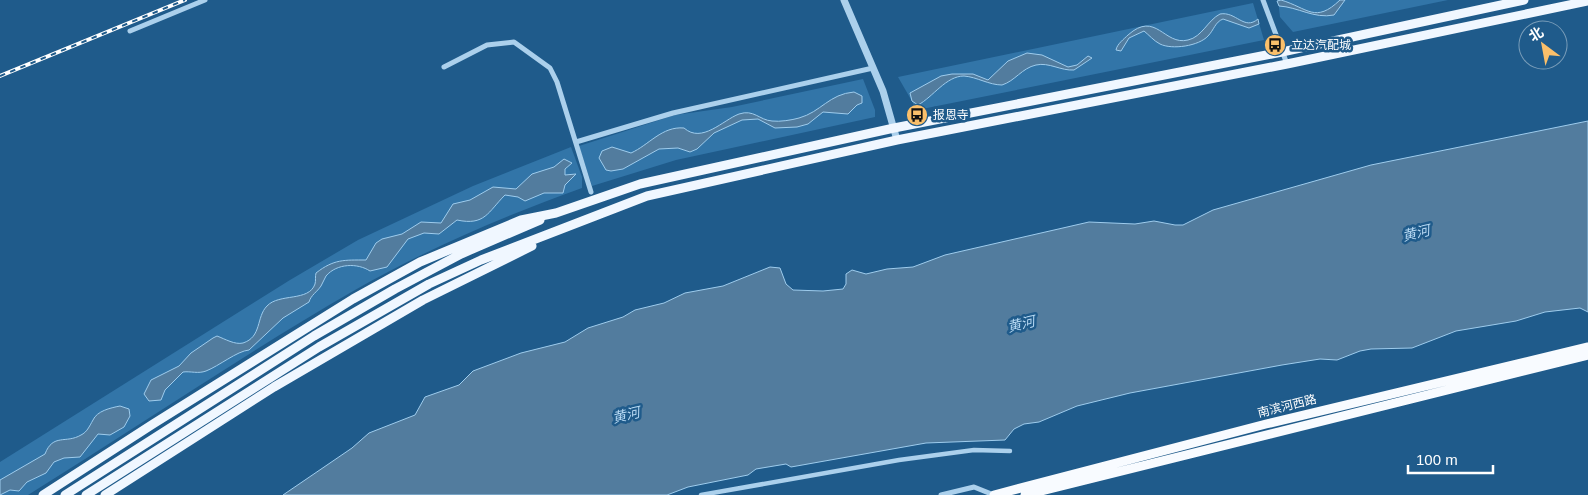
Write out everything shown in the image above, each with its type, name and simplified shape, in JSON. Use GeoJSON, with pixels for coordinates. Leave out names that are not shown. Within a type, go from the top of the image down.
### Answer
{"type":"FeatureCollection","features":[{"type":"Feature","properties":{"kind":"highway","name":"南滨河西路"},"geometry":{"type":"LineString","coordinates":[[994,495],[1266,424],[1588,347]]}},
{"type":"Feature","properties":{"kind":"highway","name":"南滨河西路"},"geometry":{"type":"LineString","coordinates":[[1025,495],[1588,355]]}},
{"type":"Feature","properties":{"kind":"main road"},"geometry":{"type":"LineString","coordinates":[[65,495],[314,336],[420,275],[461,254],[556,213],[640,184],[894,128],[1282,52],[1524,0]]}},
{"type":"Feature","properties":{"kind":"main road"},"geometry":{"type":"LineString","coordinates":[[86,495],[318,347],[429,284],[481,260],[646,196],[897,140],[1287,64],[1588,1]]}},
{"type":"Feature","properties":{"kind":"main road"},"geometry":{"type":"LineString","coordinates":[[43,495],[361,294],[420,262],[521,220],[556,213]]}},
{"type":"Feature","properties":{"kind":"main road"},"geometry":{"type":"LineString","coordinates":[[105,495],[274,387],[423,300],[528,248],[575,229],[600,214]]}},
{"type":"Feature","properties":{"kind":"street"},"geometry":{"type":"LineString","coordinates":[[130,31],[205,0]]}},
{"type":"Feature","properties":{"kind":"street"},"geometry":{"type":"LineString","coordinates":[[844,0],[873,68],[897,140]]}},
{"type":"Feature","properties":{"kind":"street"},"geometry":{"type":"LineString","coordinates":[[1263,0],[1287,64]]}},
{"type":"Feature","properties":{"kind":"street"},"geometry":{"type":"LineString","coordinates":[[444,67],[487,45],[514,42],[528,50],[554,74],[591,192]]}},
{"type":"Feature","properties":{"kind":"street"},"geometry":{"type":"LineString","coordinates":[[576,142],[672,113],[873,68]]}},
{"type":"Feature","properties":{"kind":"street"},"geometry":{"type":"LineString","coordinates":[[701,495],[899,460],[974,450],[1010,451]]}},
{"type":"Feature","properties":{"kind":"street"},"geometry":{"type":"LineString","coordinates":[[941,495],[974,487],[994,495]]}},
{"type":"Feature","properties":{"kind":"shaded area"},"geometry":{"type":"Polygon","coordinates":[[[1278,0],[1448,0],[1293,32],[1280,17],[1278,0]]]}},
{"type":"Feature","properties":{"kind":"shaded area"},"geometry":{"type":"Polygon","coordinates":[[[1253,3],[1264,40],[917,110],[898,77],[1253,3]]]}},
{"type":"Feature","properties":{"kind":"shaded area"},"geometry":{"type":"Polygon","coordinates":[[[863,79],[875,110],[875,117],[676,160],[592,186],[579,146],[675,115],[732,107],[863,79]]]}},
{"type":"Feature","properties":{"kind":"shaded area"},"geometry":{"type":"Polygon","coordinates":[[[571,147],[582,177],[582,188],[466,234],[382,275],[272,339],[28,495],[0,495],[0,462],[290,280],[358,240],[473,186],[571,147]]]}},
{"type":"Feature","properties":{"kind":"water"},"geometry":{"type":"Polygon","coordinates":[[[1281,0],[1317,13],[1324,11],[1340,0],[1345,0],[1334,15],[1327,16],[1279,6],[1277,1],[1281,0]]]}},
{"type":"Feature","properties":{"kind":"water"},"geometry":{"type":"Polygon","coordinates":[[[1220,14],[1231,15],[1248,23],[1258,19],[1259,24],[1249,28],[1223,19],[1218,22],[1204,39],[1192,45],[1178,47],[1160,44],[1144,31],[1129,38],[1121,51],[1116,50],[1128,35],[1138,28],[1146,26],[1160,30],[1172,38],[1188,40],[1197,36],[1220,14]]]}},
{"type":"Feature","properties":{"kind":"water"},"geometry":{"type":"Polygon","coordinates":[[[1027,53],[1042,55],[1068,67],[1077,65],[1088,56],[1092,58],[1074,70],[1041,64],[1036,65],[1002,85],[964,76],[957,77],[945,83],[918,105],[912,101],[910,93],[941,76],[973,74],[988,80],[1008,61],[1027,53]]]}},
{"type":"Feature","properties":{"kind":"water"},"geometry":{"type":"Polygon","coordinates":[[[854,92],[862,96],[862,103],[857,105],[848,114],[823,112],[808,124],[797,127],[775,128],[758,119],[742,120],[714,133],[697,149],[690,152],[678,148],[659,149],[623,169],[606,170],[599,158],[602,151],[612,147],[631,153],[669,130],[684,128],[691,132],[705,132],[744,113],[753,114],[772,121],[796,119],[813,112],[838,96],[854,92]]]}},
{"type":"Feature","properties":{"kind":"water","name":"黄河"},"geometry":{"type":"Polygon","coordinates":[[[1588,121],[1588,312],[1580,308],[1545,312],[1516,321],[1456,331],[1412,348],[1371,349],[1337,360],[1320,359],[1282,365],[1130,393],[1077,406],[1039,422],[1024,424],[1014,429],[1005,440],[926,443],[791,467],[786,464],[756,469],[748,475],[688,487],[667,495],[283,495],[352,448],[369,433],[415,415],[425,397],[459,385],[473,371],[521,353],[565,342],[588,328],[623,317],[635,310],[664,303],[685,293],[723,286],[770,267],[780,268],[786,284],[793,290],[823,291],[843,289],[846,284],[846,274],[852,270],[866,274],[887,269],[913,267],[945,255],[1089,222],[1135,224],[1154,221],[1183,225],[1213,210],[1371,165],[1588,121]]]}},
{"type":"Feature","properties":{"kind":"water"},"geometry":{"type":"Polygon","coordinates":[[[564,159],[572,163],[565,169],[565,175],[576,174],[565,185],[563,193],[544,193],[525,201],[518,197],[505,195],[490,212],[480,219],[474,221],[457,220],[439,234],[424,233],[408,239],[387,267],[370,271],[354,266],[336,269],[326,276],[309,302],[283,318],[249,350],[239,353],[206,371],[183,372],[165,390],[161,400],[149,401],[144,394],[151,380],[179,366],[191,353],[213,338],[217,336],[237,343],[249,340],[256,332],[261,316],[267,306],[272,302],[312,290],[315,284],[316,273],[328,265],[345,260],[366,260],[376,243],[382,239],[402,234],[421,222],[441,223],[453,204],[470,200],[493,187],[516,189],[532,174],[554,167],[564,159]]]}},
{"type":"Feature","properties":{"kind":"water"},"geometry":{"type":"Polygon","coordinates":[[[120,406],[129,409],[130,416],[124,427],[110,435],[98,434],[80,457],[64,458],[54,462],[46,473],[27,482],[19,491],[10,490],[0,495],[0,480],[45,454],[52,443],[75,438],[83,434],[101,412],[120,406]]]}},
{"type":"Feature","properties":{"kind":"railway"},"geometry":{"type":"LineString","coordinates":[[0,76],[185,0]]}},
{"type":"Feature","properties":{"kind":"place","name":"立达汽配城"},"geometry":{"type":"Point","coordinates":[1275,45]}},
{"type":"Feature","properties":{"kind":"place","name":"报恩寺"},"geometry":{"type":"Point","coordinates":[917,115]}}]}
